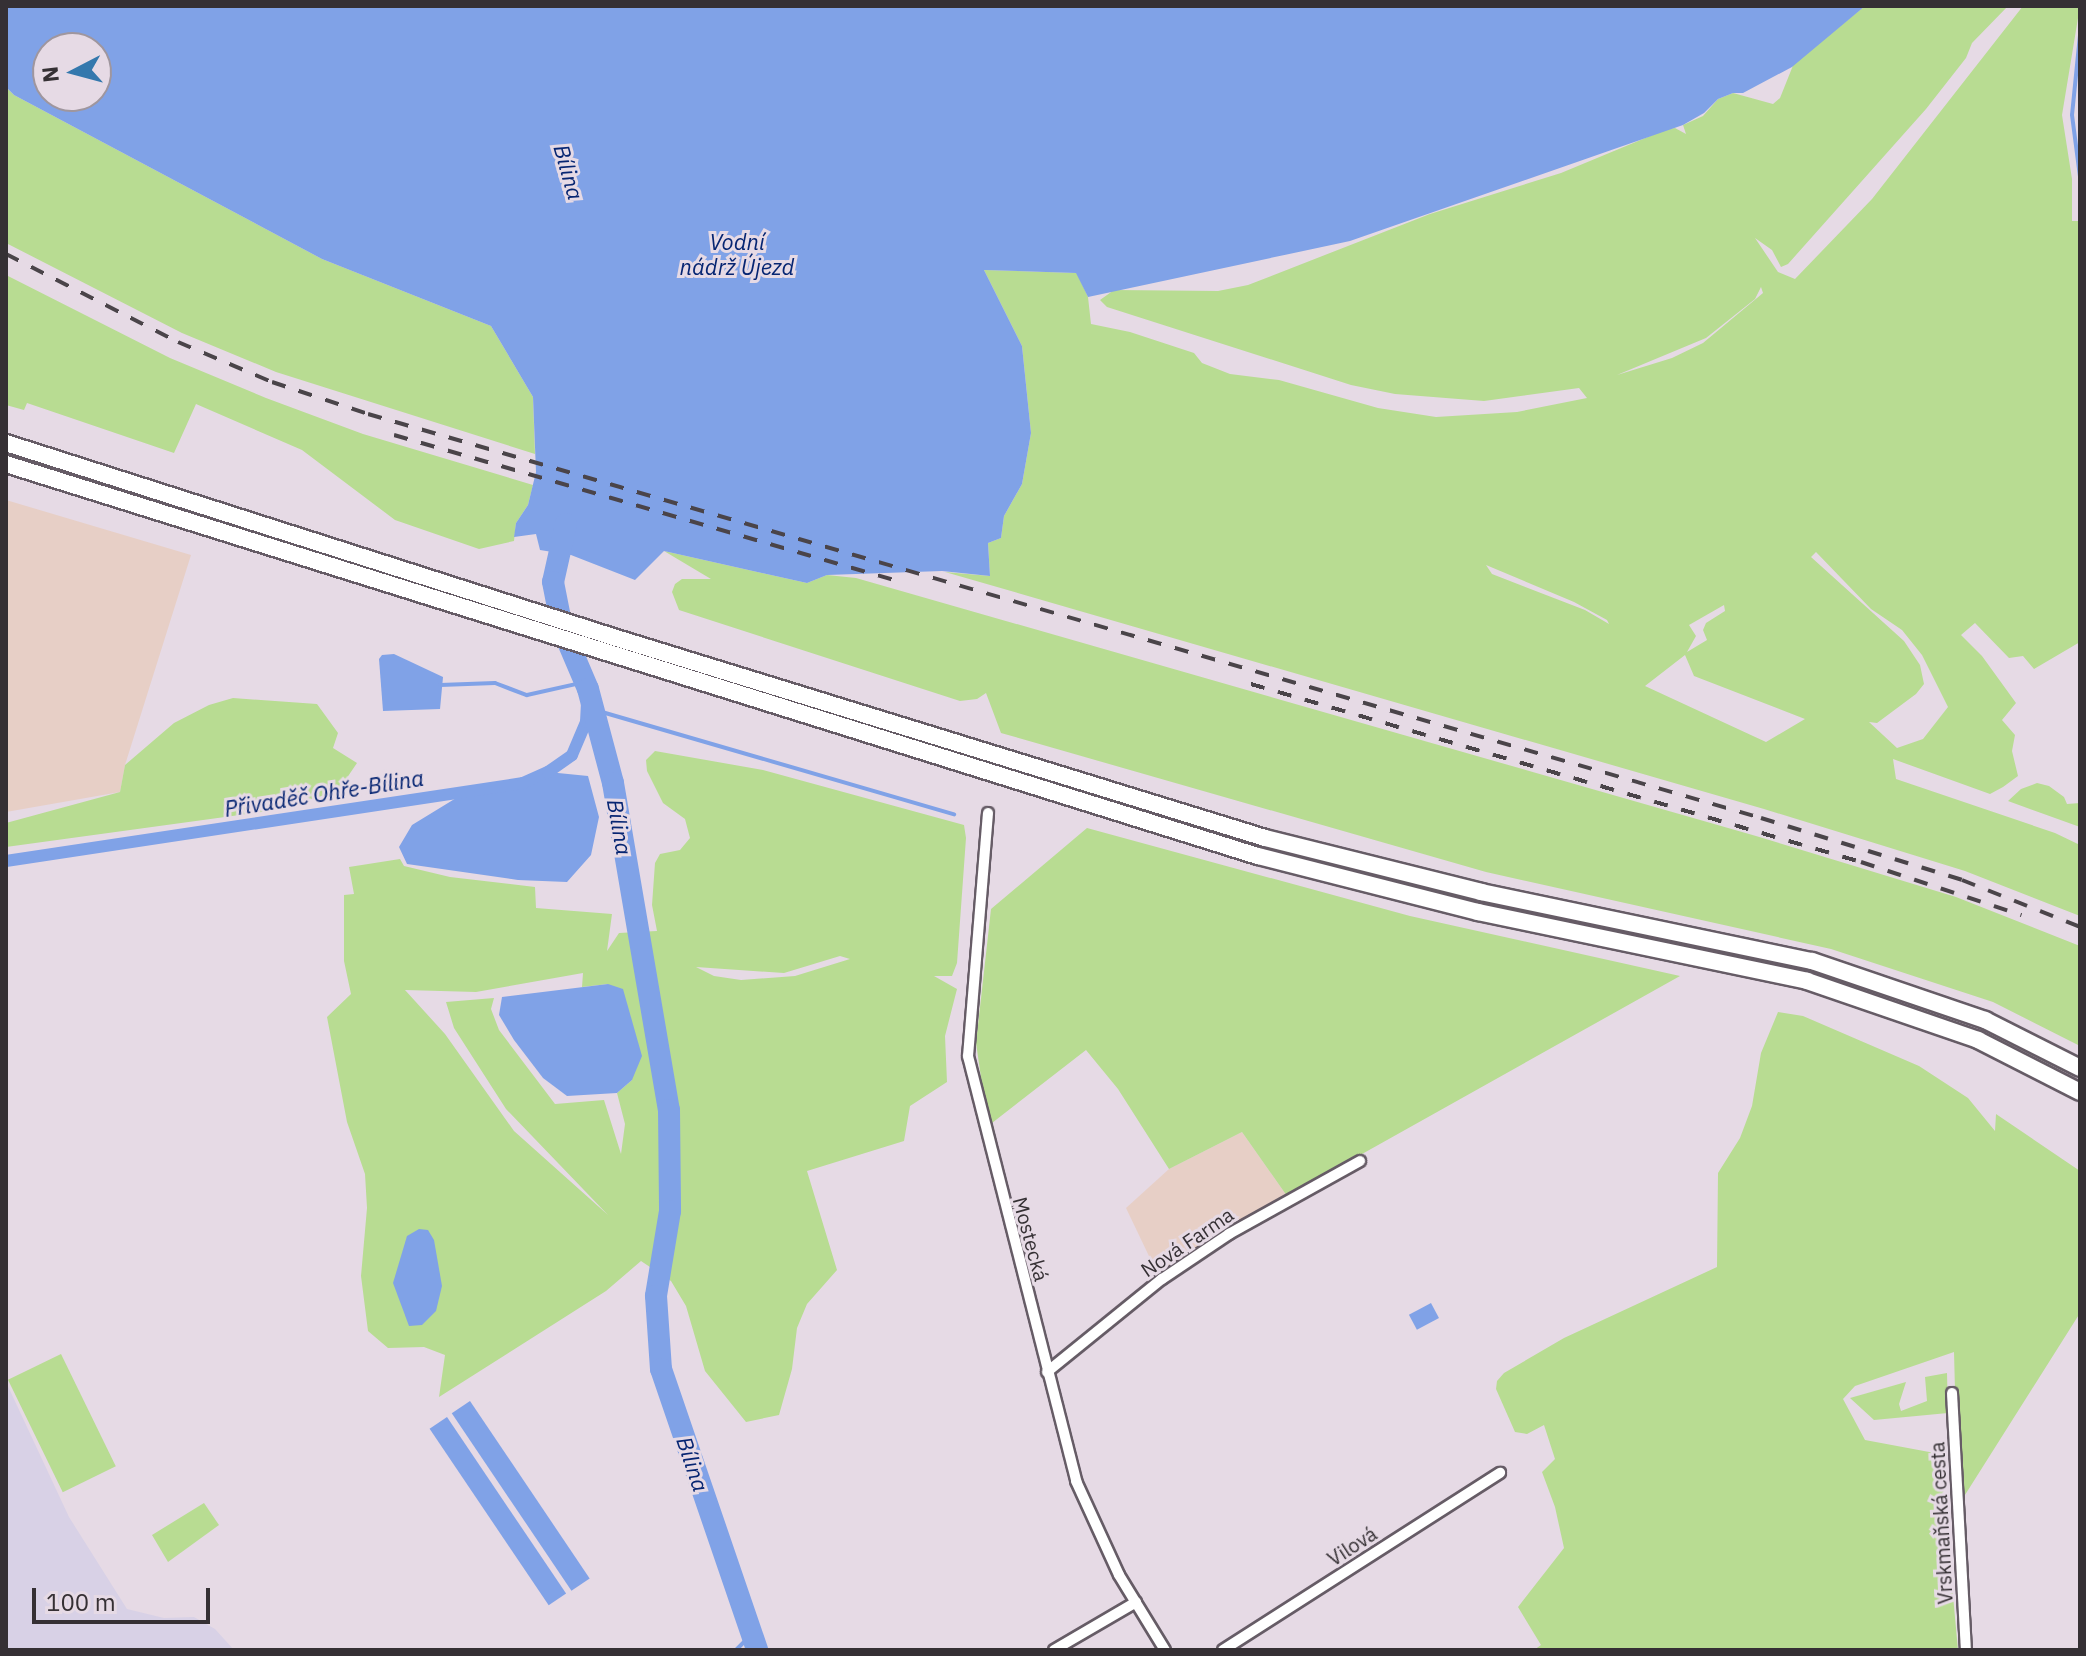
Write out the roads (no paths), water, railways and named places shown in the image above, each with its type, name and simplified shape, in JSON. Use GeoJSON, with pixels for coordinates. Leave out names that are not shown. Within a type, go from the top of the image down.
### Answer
{"type":"FeatureCollection","features":[{"type":"Feature","properties":{"kind":"highway"},"geometry":{"type":"LineString","coordinates":[[6,443],[613,637],[1265,838],[1481,892],[1812,961],[1985,1020],[2080,1068]]}},
{"type":"Feature","properties":{"kind":"highway"},"geometry":{"type":"LineString","coordinates":[[6,464],[1022,785],[1345,880],[1807,981],[1978,1040],[2080,1092]]}},
{"type":"Feature","properties":{"kind":"street","name":"Mostecká"},"geometry":{"type":"LineString","coordinates":[[988,813],[968,1056],[1076,1481],[1119,1575],[1165,1650]]}},
{"type":"Feature","properties":{"kind":"street","name":"Nová Farma"},"geometry":{"type":"LineString","coordinates":[[1047,1372],[1173,1272],[1229,1234],[1360,1161]]}},
{"type":"Feature","properties":{"kind":"street","name":"Vrskmaňská cesta"},"geometry":{"type":"LineString","coordinates":[[1952,1393],[1966,1650]]}},
{"type":"Feature","properties":{"kind":"street","name":"Vilová"},"geometry":{"type":"LineString","coordinates":[[1223,1650],[1500,1473]]}},
{"type":"Feature","properties":{"kind":"street"},"geometry":{"type":"LineString","coordinates":[[1054,1650],[1136,1602]]}},
{"type":"Feature","properties":{"kind":"water","name":"Vodní nádrž Újezd"},"geometry":{"type":"Polygon","coordinates":[[[6,6],[1865,6],[1792,67],[1743,93],[1718,99],[1704,113],[1683,125],[1350,241],[1088,297],[1076,273],[984,270],[1022,346],[1031,433],[1022,484],[1004,516],[1001,538],[988,543],[990,576],[942,571],[827,575],[807,583],[664,551],[635,580],[571,555],[540,550],[536,534],[514,537],[516,523],[528,505],[536,472],[533,397],[491,326],[322,259],[46,112],[112,112],[112,32],[32,32],[32,105],[6,87],[6,6]]]}},
{"type":"Feature","properties":{"kind":"water"},"geometry":{"type":"Polygon","coordinates":[[[394,654],[443,677],[440,709],[383,711],[379,659],[382,655],[394,654]]]}},
{"type":"Feature","properties":{"kind":"water"},"geometry":{"type":"Polygon","coordinates":[[[548,772],[588,776],[599,817],[591,855],[567,882],[518,880],[407,864],[399,847],[412,825],[466,792],[523,783],[548,772]]]}},
{"type":"Feature","properties":{"kind":"water"},"geometry":{"type":"Polygon","coordinates":[[[608,984],[623,989],[642,1056],[632,1080],[617,1093],[567,1096],[543,1078],[514,1040],[499,1015],[502,997],[608,984]]]}},
{"type":"Feature","properties":{"kind":"water"},"geometry":{"type":"Polygon","coordinates":[[[419,1229],[428,1230],[434,1240],[442,1286],[436,1311],[422,1325],[409,1326],[393,1283],[407,1236],[419,1229]]]}},
{"type":"Feature","properties":{"kind":"water"},"geometry":{"type":"Polygon","coordinates":[[[1431,1303],[1439,1318],[1417,1330],[1409,1315],[1431,1303]]]}},
{"type":"Feature","properties":{"kind":"water"},"geometry":{"type":"Polygon","coordinates":[[[470,1401],[590,1578],[571,1591],[452,1413],[470,1401]]]}},
{"type":"Feature","properties":{"kind":"water"},"geometry":{"type":"Polygon","coordinates":[[[447,1417],[566,1594],[549,1605],[430,1429],[447,1417]]]}},
{"type":"Feature","properties":{"kind":"waterway"},"geometry":{"type":"LineString","coordinates":[[2080,35],[2072,115],[2080,177]]}},
{"type":"Feature","properties":{"kind":"waterway","name":"Bílina"},"geometry":{"type":"LineString","coordinates":[[566,524],[553,582],[562,628],[588,689],[613,783],[669,1110],[670,1211],[656,1296],[661,1369],[757,1650]]}},
{"type":"Feature","properties":{"kind":"waterway"},"geometry":{"type":"LineString","coordinates":[[440,685],[495,683],[527,695],[585,682]]}},
{"type":"Feature","properties":{"kind":"waterway","name":"Přivaděč Ohře-Bílina"},"geometry":{"type":"LineString","coordinates":[[6,861],[523,783],[548,772],[572,755],[586,722],[588,689]]}},
{"type":"Feature","properties":{"kind":"waterway"},"geometry":{"type":"LineString","coordinates":[[595,710],[954,814]]}},
{"type":"Feature","properties":{"kind":"waterway"},"geometry":{"type":"LineString","coordinates":[[736,1650],[753,1633]]}},
{"type":"Feature","properties":{"kind":"railway"},"geometry":{"type":"LineString","coordinates":[[6,254],[178,342],[272,382],[368,414],[1761,818],[1962,880],[2080,927]]}},
{"type":"Feature","properties":{"kind":"railway"},"geometry":{"type":"LineString","coordinates":[[394,435],[901,582]]}},
{"type":"Feature","properties":{"kind":"railway"},"geometry":{"type":"LineString","coordinates":[[1251,684],[1861,862],[2021,915]]}}]}
